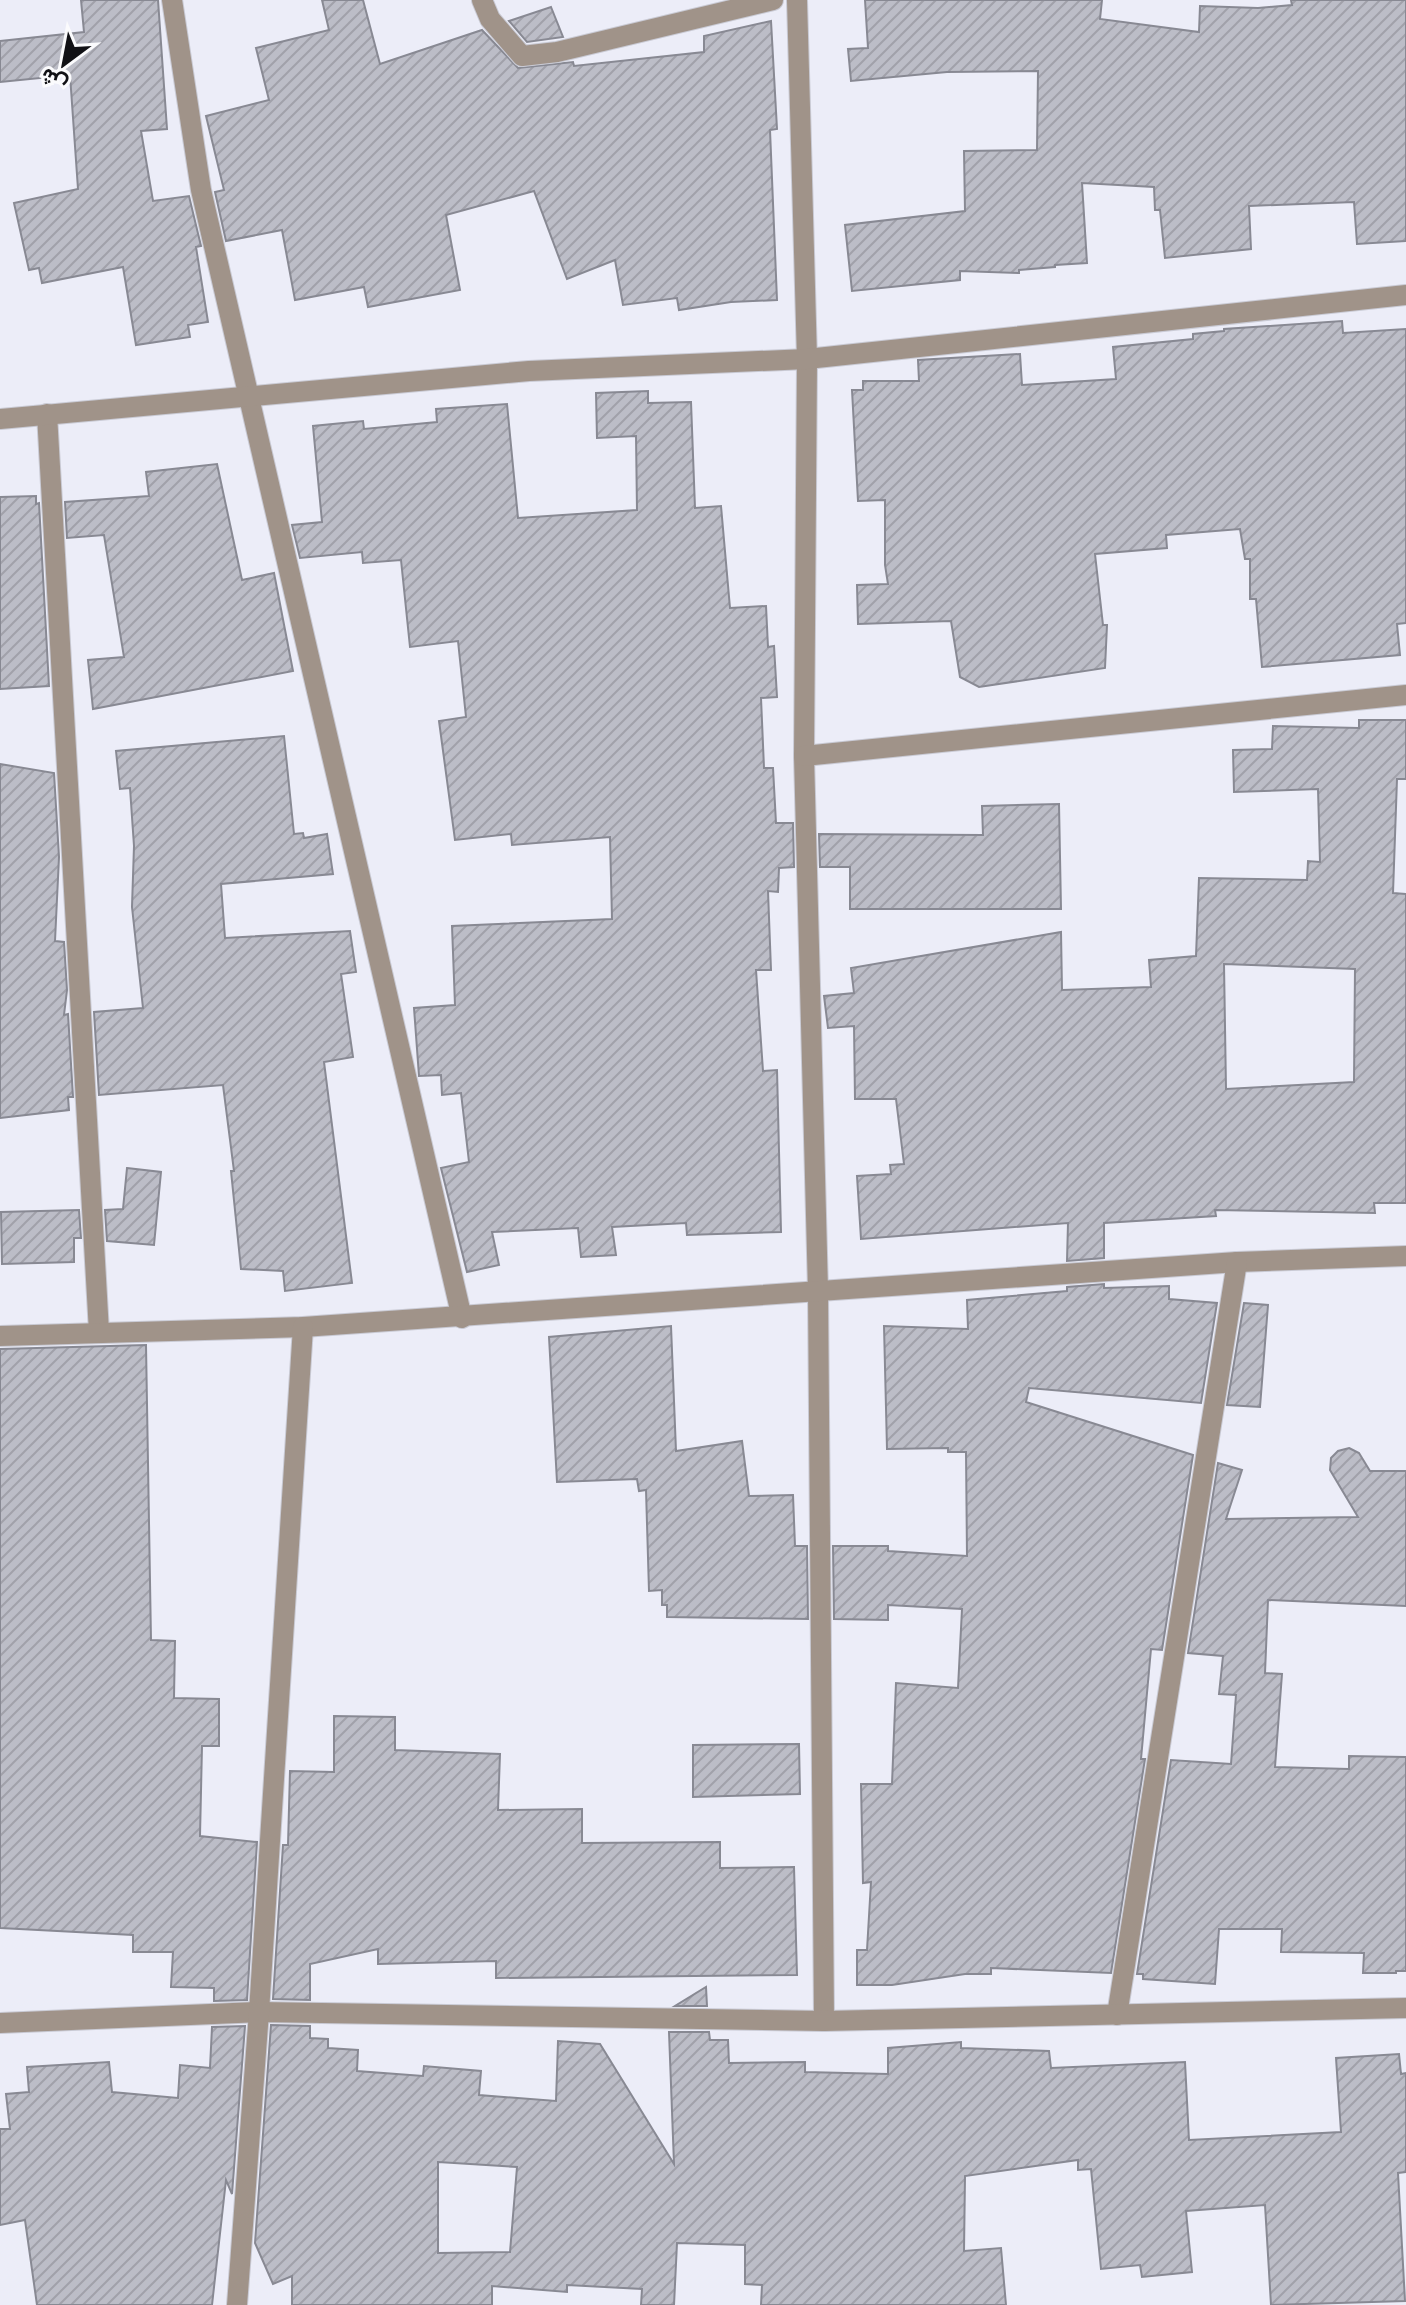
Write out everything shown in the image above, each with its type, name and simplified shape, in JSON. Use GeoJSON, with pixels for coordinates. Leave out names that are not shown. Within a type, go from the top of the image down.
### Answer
{"type":"FeatureCollection","features":[{"type":"Feature","properties":{"kind":"street"},"geometry":{"type":"LineString","coordinates":[[172,0],[201,190],[462,1318]]}},
{"type":"Feature","properties":{"kind":"street"},"geometry":{"type":"LineString","coordinates":[[482,0],[490,19],[522,56],[557,52],[773,0]]}},
{"type":"Feature","properties":{"kind":"street"},"geometry":{"type":"LineString","coordinates":[[797,0],[807,359],[804,756],[818,1291],[824,2021]]}},
{"type":"Feature","properties":{"kind":"street"},"geometry":{"type":"LineString","coordinates":[[0,419],[529,371],[807,359],[1406,295]]}},
{"type":"Feature","properties":{"kind":"street"},"geometry":{"type":"LineString","coordinates":[[47,414],[99,1332]]}},
{"type":"Feature","properties":{"kind":"street"},"geometry":{"type":"LineString","coordinates":[[804,756],[1406,695]]}},
{"type":"Feature","properties":{"kind":"street"},"geometry":{"type":"LineString","coordinates":[[0,1336],[303,1327],[462,1318],[1237,1262],[1406,1256]]}},
{"type":"Feature","properties":{"kind":"street"},"geometry":{"type":"LineString","coordinates":[[1117,2015],[1237,1262]]}},
{"type":"Feature","properties":{"kind":"street"},"geometry":{"type":"LineString","coordinates":[[237,2305],[303,1327]]}},
{"type":"Feature","properties":{"kind":"street"},"geometry":{"type":"LineString","coordinates":[[0,2023],[259,2012],[824,2021],[1406,2008]]}},
{"type":"Feature","properties":{"kind":"building"},"geometry":{"type":"Polygon","coordinates":[[[81,0],[158,0],[167,129],[141,131],[153,201],[189,196],[201,246],[196,247],[208,322],[188,325],[190,337],[136,345],[123,267],[42,283],[39,268],[29,270],[14,203],[78,189],[70,75],[0,82],[0,41],[84,32],[81,0]]]}},
{"type":"Feature","properties":{"kind":"building"},"geometry":{"type":"Polygon","coordinates":[[[322,0],[363,0],[380,64],[482,30],[518,68],[573,62],[574,66],[704,52],[704,36],[771,21],[777,129],[770,130],[777,300],[731,302],[679,310],[677,298],[623,305],[615,260],[567,279],[534,191],[446,215],[460,290],[368,307],[364,287],[295,300],[282,230],[226,241],[215,192],[224,190],[206,116],[269,100],[256,48],[329,30],[322,0]]]}},
{"type":"Feature","properties":{"kind":"building"},"geometry":{"type":"Polygon","coordinates":[[[865,0],[1102,0],[1100,19],[1199,32],[1200,6],[1258,8],[1292,5],[1291,0],[1406,0],[1406,241],[1357,244],[1354,202],[1249,206],[1251,249],[1165,258],[1160,210],[1155,210],[1154,187],[1082,183],[1087,263],[1019,270],[1019,273],[960,271],[960,280],[852,291],[845,225],[965,211],[964,151],[1037,150],[1038,71],[947,72],[851,81],[848,49],[868,48],[865,0]]]}},
{"type":"Feature","properties":{"kind":"building"},"geometry":{"type":"Polygon","coordinates":[[[551,7],[563,37],[527,42],[509,21],[551,7]]]}},
{"type":"Feature","properties":{"kind":"building"},"geometry":{"type":"Polygon","coordinates":[[[1342,321],[1343,333],[1406,329],[1406,623],[1397,624],[1400,655],[1262,667],[1256,599],[1250,599],[1250,559],[1245,559],[1240,529],[1166,535],[1167,548],[1095,554],[1103,625],[1107,625],[1105,668],[979,687],[960,677],[951,621],[858,624],[857,585],[888,584],[885,500],[858,501],[852,390],[863,390],[863,381],[919,381],[918,360],[1020,354],[1022,385],[1116,379],[1113,347],[1193,339],[1193,334],[1224,329],[1342,321]]]}},
{"type":"Feature","properties":{"kind":"building"},"geometry":{"type":"Polygon","coordinates":[[[648,391],[648,403],[691,402],[695,508],[721,506],[730,608],[766,606],[768,647],[774,646],[777,697],[761,698],[764,768],[773,768],[776,823],[793,823],[794,867],[779,868],[778,892],[768,891],[771,970],[756,970],[763,1071],[777,1070],[781,1232],[687,1235],[686,1223],[612,1227],[616,1255],[581,1257],[578,1228],[492,1232],[499,1265],[467,1272],[441,1168],[469,1162],[461,1093],[442,1095],[441,1075],[419,1076],[414,1008],[455,1005],[452,926],[612,919],[610,837],[512,845],[511,834],[455,840],[439,721],[466,717],[458,641],[410,647],[401,560],[363,563],[362,552],[300,558],[292,525],[322,522],[313,426],[363,421],[364,429],[437,422],[436,409],[507,404],[518,518],[637,510],[636,436],[597,438],[596,393],[648,391]]]}},
{"type":"Feature","properties":{"kind":"building"},"geometry":{"type":"Polygon","coordinates":[[[217,464],[242,580],[274,573],[293,671],[93,709],[88,660],[124,657],[104,535],[67,538],[65,502],[149,496],[146,472],[217,464]]]}},
{"type":"Feature","properties":{"kind":"building"},"geometry":{"type":"Polygon","coordinates":[[[36,496],[36,504],[39,503],[49,686],[0,689],[0,497],[36,496]]]}},
{"type":"Feature","properties":{"kind":"building"},"geometry":{"type":"Polygon","coordinates":[[[1359,720],[1406,720],[1406,779],[1397,779],[1393,893],[1406,894],[1406,1203],[1374,1203],[1375,1213],[1215,1210],[1216,1216],[1104,1223],[1104,1258],[1067,1261],[1068,1223],[861,1239],[857,1176],[891,1174],[890,1165],[904,1164],[896,1099],[855,1099],[854,1026],[828,1028],[824,996],[854,993],[851,968],[1061,932],[1062,990],[1151,987],[1149,960],[1196,956],[1199,878],[1307,880],[1308,861],[1320,862],[1318,789],[1234,792],[1233,750],[1272,749],[1273,726],[1359,728],[1359,720]],[[1224,964],[1226,1089],[1354,1082],[1355,969],[1224,964]]]}},
{"type":"Feature","properties":{"kind":"building"},"geometry":{"type":"Polygon","coordinates":[[[284,736],[294,834],[303,833],[304,838],[327,834],[333,874],[221,884],[225,938],[350,931],[356,972],[341,974],[353,1057],[324,1062],[352,1283],[285,1291],[283,1271],[241,1269],[231,1171],[234,1171],[223,1085],[99,1095],[94,1012],[143,1008],[132,907],[134,846],[130,788],[120,789],[116,751],[284,736]]]}},
{"type":"Feature","properties":{"kind":"building"},"geometry":{"type":"Polygon","coordinates":[[[0,764],[54,773],[59,857],[55,941],[64,942],[67,990],[64,1015],[68,1014],[73,1097],[68,1097],[69,1110],[0,1118],[0,764]]]}},
{"type":"Feature","properties":{"kind":"building"},"geometry":{"type":"Polygon","coordinates":[[[1059,804],[1061,909],[850,909],[850,867],[820,867],[819,834],[983,835],[982,806],[1059,804]]]}},
{"type":"Feature","properties":{"kind":"building"},"geometry":{"type":"Polygon","coordinates":[[[127,1168],[161,1172],[154,1245],[107,1241],[105,1210],[123,1209],[127,1168]]]}},
{"type":"Feature","properties":{"kind":"building"},"geometry":{"type":"Polygon","coordinates":[[[79,1210],[81,1238],[74,1238],[74,1262],[2,1264],[1,1212],[79,1210]]]}},
{"type":"Feature","properties":{"kind":"building"},"geometry":{"type":"Polygon","coordinates":[[[1104,1284],[1104,1288],[1169,1286],[1169,1299],[1217,1303],[1201,1403],[1029,1388],[1026,1402],[1193,1455],[1162,1650],[1151,1649],[1141,1759],[1145,1759],[1111,1973],[991,1968],[991,1974],[965,1974],[892,1985],[857,1985],[857,1950],[867,1950],[871,1882],[863,1883],[861,1784],[892,1784],[896,1683],[958,1688],[962,1609],[888,1605],[888,1620],[834,1619],[833,1546],[888,1546],[888,1551],[967,1556],[966,1452],[948,1452],[948,1448],[887,1449],[884,1326],[968,1329],[967,1300],[1067,1291],[1067,1287],[1104,1284]]]}},
{"type":"Feature","properties":{"kind":"building"},"geometry":{"type":"Polygon","coordinates":[[[1244,1303],[1268,1305],[1260,1407],[1227,1405],[1244,1303]]]}},
{"type":"Feature","properties":{"kind":"building"},"geometry":{"type":"Polygon","coordinates":[[[671,1326],[676,1451],[742,1441],[749,1496],[793,1495],[795,1546],[807,1546],[808,1619],[667,1617],[667,1605],[662,1605],[662,1590],[649,1591],[646,1490],[639,1491],[637,1479],[557,1482],[549,1337],[671,1326]]]}},
{"type":"Feature","properties":{"kind":"building"},"geometry":{"type":"Polygon","coordinates":[[[146,1345],[151,1640],[175,1641],[174,1698],[219,1699],[219,1746],[202,1746],[200,1836],[257,1842],[247,2000],[214,2001],[214,1988],[171,1987],[173,1952],[133,1952],[133,1935],[0,1928],[0,1349],[146,1345]]]}},
{"type":"Feature","properties":{"kind":"building"},"geometry":{"type":"Polygon","coordinates":[[[1349,1448],[1359,1453],[1370,1471],[1406,1471],[1406,1606],[1268,1600],[1265,1673],[1282,1674],[1275,1767],[1349,1769],[1349,1756],[1406,1757],[1406,1971],[1363,1973],[1364,1953],[1281,1952],[1282,1929],[1219,1929],[1215,1984],[1143,1979],[1143,1974],[1137,1974],[1171,1760],[1231,1764],[1236,1695],[1219,1694],[1223,1656],[1188,1653],[1218,1463],[1242,1470],[1226,1519],[1358,1517],[1330,1470],[1331,1458],[1338,1451],[1349,1448]]]}},
{"type":"Feature","properties":{"kind":"building"},"geometry":{"type":"Polygon","coordinates":[[[334,1716],[395,1717],[395,1750],[500,1754],[498,1810],[582,1809],[582,1843],[720,1842],[720,1868],[794,1867],[797,1975],[496,1978],[496,1961],[378,1964],[378,1949],[310,1964],[310,2000],[273,1999],[283,1845],[288,1845],[290,1771],[334,1772],[334,1716]]]}},
{"type":"Feature","properties":{"kind":"building"},"geometry":{"type":"Polygon","coordinates":[[[799,1744],[800,1794],[693,1797],[693,1745],[799,1744]]]}},
{"type":"Feature","properties":{"kind":"building"},"geometry":{"type":"Polygon","coordinates":[[[706,1987],[707,2006],[675,2006],[706,1987]]]}},
{"type":"Feature","properties":{"kind":"building"},"geometry":{"type":"Polygon","coordinates":[[[271,2025],[310,2026],[310,2038],[328,2039],[328,2048],[358,2050],[357,2071],[423,2076],[424,2066],[481,2071],[479,2095],[556,2101],[558,2041],[600,2044],[674,2164],[669,2032],[709,2032],[710,2040],[728,2040],[729,2063],[805,2062],[805,2072],[888,2074],[888,2048],[961,2042],[961,2048],[1049,2051],[1051,2068],[1185,2062],[1189,2140],[1341,2132],[1336,2058],[1399,2054],[1401,2074],[1406,2073],[1406,2172],[1398,2173],[1405,2301],[1271,2305],[1265,2205],[1186,2211],[1192,2272],[1142,2277],[1140,2265],[1101,2269],[1091,2169],[1078,2170],[1078,2160],[965,2176],[964,2251],[1001,2248],[1006,2305],[761,2305],[762,2285],[745,2284],[745,2245],[677,2243],[674,2305],[641,2305],[642,2289],[567,2285],[567,2292],[492,2286],[492,2305],[292,2305],[292,2276],[273,2284],[255,2243],[271,2025]],[[438,2162],[438,2253],[510,2252],[517,2167],[438,2162]]]}},
{"type":"Feature","properties":{"kind":"building"},"geometry":{"type":"Polygon","coordinates":[[[245,2026],[232,2194],[226,2180],[212,2305],[37,2305],[25,2220],[0,2225],[0,2129],[10,2129],[6,2094],[29,2092],[27,2067],[109,2062],[112,2092],[178,2098],[180,2065],[210,2068],[212,2027],[245,2026]]]}}]}
